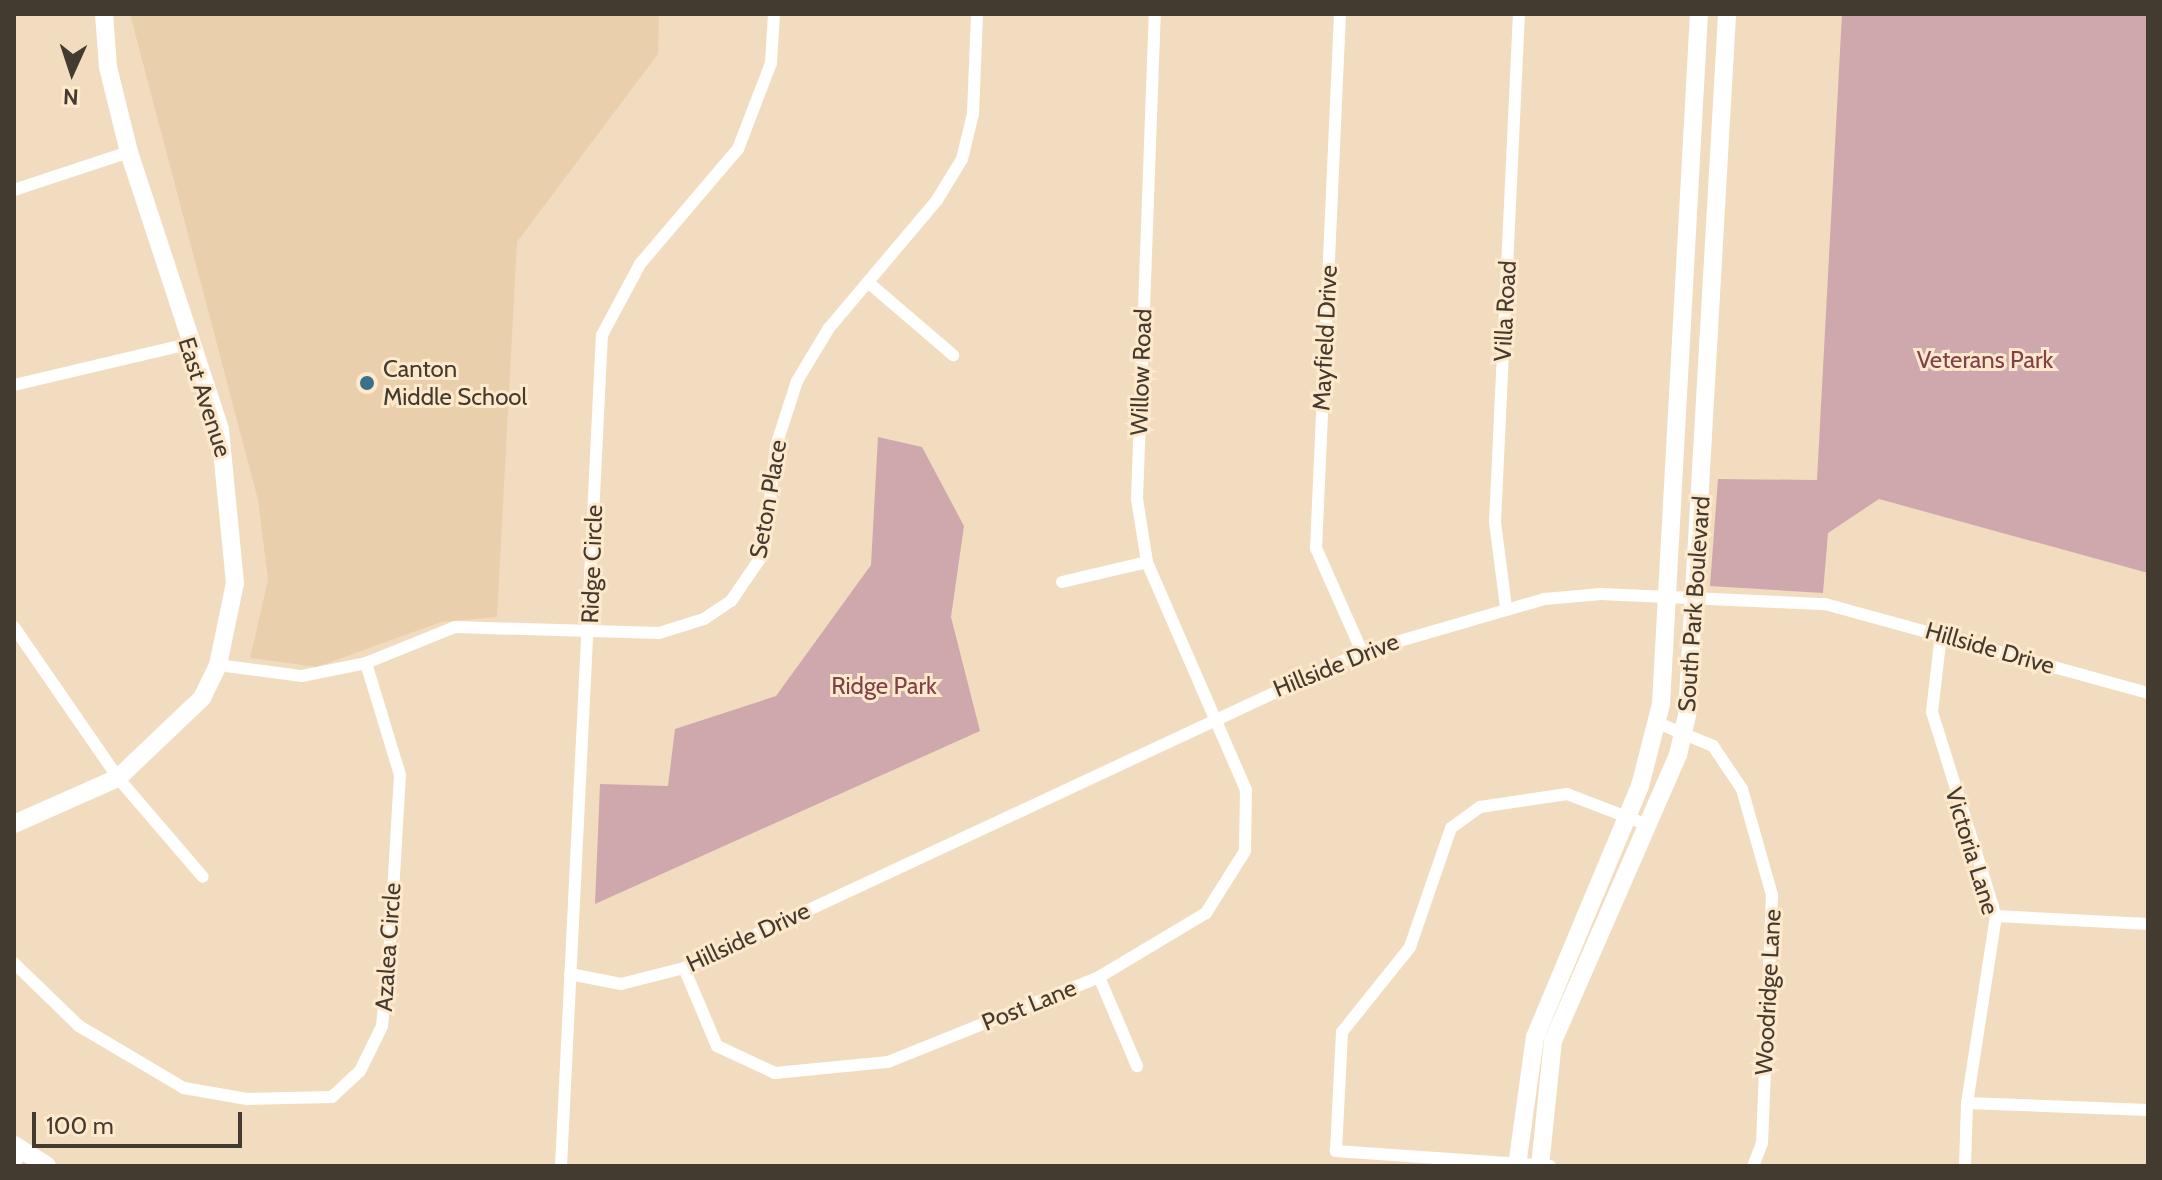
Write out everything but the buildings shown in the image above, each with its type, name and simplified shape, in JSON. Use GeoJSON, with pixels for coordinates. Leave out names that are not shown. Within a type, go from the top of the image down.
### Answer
{"type":"FeatureCollection","features":[{"type":"Feature","properties":{"kind":"street","name":"East Avenue"},"geometry":{"type":"LineString","coordinates":[[14,824],[118,778],[202,698],[218,665],[235,583],[232,493],[220,429],[187,344],[160,234],[129,152],[108,67],[104,14]]}},
{"type":"Feature","properties":{"kind":"street","name":"Ridge Circle"},"geometry":{"type":"LineString","coordinates":[[561,1166],[602,335],[640,264],[738,149],[771,63],[774,14]]}},
{"type":"Feature","properties":{"kind":"street","name":"Seton Place"},"geometry":{"type":"LineString","coordinates":[[218,665],[302,676],[366,663],[455,627],[589,631],[682,629],[731,601],[752,577],[764,553],[776,446],[797,381],[829,328],[869,283],[962,159],[973,114],[977,14]]}},
{"type":"Feature","properties":{"kind":"street","name":"Willow Road"},"geometry":{"type":"LineString","coordinates":[[1155,14],[1137,499],[1147,562],[1212,716]]}},
{"type":"Feature","properties":{"kind":"street","name":"Mayfield Drive"},"geometry":{"type":"LineString","coordinates":[[1340,14],[1316,548],[1362,652]]}},
{"type":"Feature","properties":{"kind":"street","name":"Villa Road"},"geometry":{"type":"LineString","coordinates":[[1506,607],[1495,522],[1519,14]]}},
{"type":"Feature","properties":{"kind":"street","name":"South Park Boulevard"},"geometry":{"type":"LineString","coordinates":[[1518,1162],[1535,1037],[1627,817],[1658,723],[1668,597],[1699,14]]}},
{"type":"Feature","properties":{"kind":"street","name":"South Park Boulevard"},"geometry":{"type":"LineString","coordinates":[[1540,1166],[1553,1041],[1648,825],[1684,732],[1698,598],[1727,14]]}},
{"type":"Feature","properties":{"kind":"street"},"geometry":{"type":"LineString","coordinates":[[14,190],[129,152]]}},
{"type":"Feature","properties":{"kind":"street"},"geometry":{"type":"LineString","coordinates":[[869,283],[953,355]]}},
{"type":"Feature","properties":{"kind":"street"},"geometry":{"type":"LineString","coordinates":[[14,385],[187,344]]}},
{"type":"Feature","properties":{"kind":"street"},"geometry":{"type":"LineString","coordinates":[[1062,582],[1147,562]]}},
{"type":"Feature","properties":{"kind":"street","name":"Hillside Drive"},"geometry":{"type":"LineString","coordinates":[[570,974],[621,984],[684,968],[1212,716],[1362,652],[1506,607],[1601,594],[1825,604],[2148,693]]}},
{"type":"Feature","properties":{"kind":"street"},"geometry":{"type":"LineString","coordinates":[[14,627],[118,778],[203,877]]}},
{"type":"Feature","properties":{"kind":"street","name":"Victoria Lane"},"geometry":{"type":"LineString","coordinates":[[1941,634],[1932,681],[1935,726],[1996,916],[1967,1103],[1965,1166]]}},
{"type":"Feature","properties":{"kind":"street","name":"Azalea Circle"},"geometry":{"type":"LineString","coordinates":[[14,963],[79,1026],[184,1088],[247,1099],[332,1097],[360,1071],[382,1026],[390,943],[400,775],[366,663]]}},
{"type":"Feature","properties":{"kind":"street","name":"Post Lane"},"geometry":{"type":"LineString","coordinates":[[684,968],[717,1046],[775,1073],[888,1062],[1099,977],[1206,913],[1245,851],[1246,790],[1212,716]]}},
{"type":"Feature","properties":{"kind":"street","name":"Woodridge Lane"},"geometry":{"type":"LineString","coordinates":[[1658,723],[1713,746],[1742,789],[1772,895],[1762,1143],[1753,1166]]}},
{"type":"Feature","properties":{"kind":"street"},"geometry":{"type":"LineString","coordinates":[[1550,1166],[1336,1151],[1342,1032],[1410,947],[1451,828],[1480,807],[1567,794],[1648,825]]}},
{"type":"Feature","properties":{"kind":"street"},"geometry":{"type":"LineString","coordinates":[[1996,916],[2148,924]]}},
{"type":"Feature","properties":{"kind":"street"},"geometry":{"type":"LineString","coordinates":[[1099,977],[1137,1066]]}},
{"type":"Feature","properties":{"kind":"street"},"geometry":{"type":"LineString","coordinates":[[1967,1103],[2148,1110]]}},
{"type":"Feature","properties":{"kind":"street"},"geometry":{"type":"LineString","coordinates":[[16,1154],[47,1166]]}},
{"type":"Feature","properties":{"kind":"shaded area","name":"Canton Middle School"},"geometry":{"type":"Polygon","coordinates":[[[130,14],[659,14],[658,54],[517,242],[497,617],[441,622],[317,667],[250,658],[268,580],[258,500],[130,14]]]}},
{"type":"Feature","properties":{"kind":"green space","name":"Veterans Park"},"geometry":{"type":"Polygon","coordinates":[[[1842,14],[2148,14],[2148,573],[1879,499],[1828,533],[1823,593],[1710,586],[1718,479],[1817,480],[1842,14]]]}},
{"type":"Feature","properties":{"kind":"green space","name":"Ridge Park"},"geometry":{"type":"Polygon","coordinates":[[[878,437],[922,447],[964,526],[951,617],[980,731],[595,904],[600,784],[668,786],[675,729],[776,696],[871,565],[878,437]]]}},
{"type":"Feature","properties":{"kind":"place","name":"Canton Middle School"},"geometry":{"type":"Point","coordinates":[367,383]}}]}
